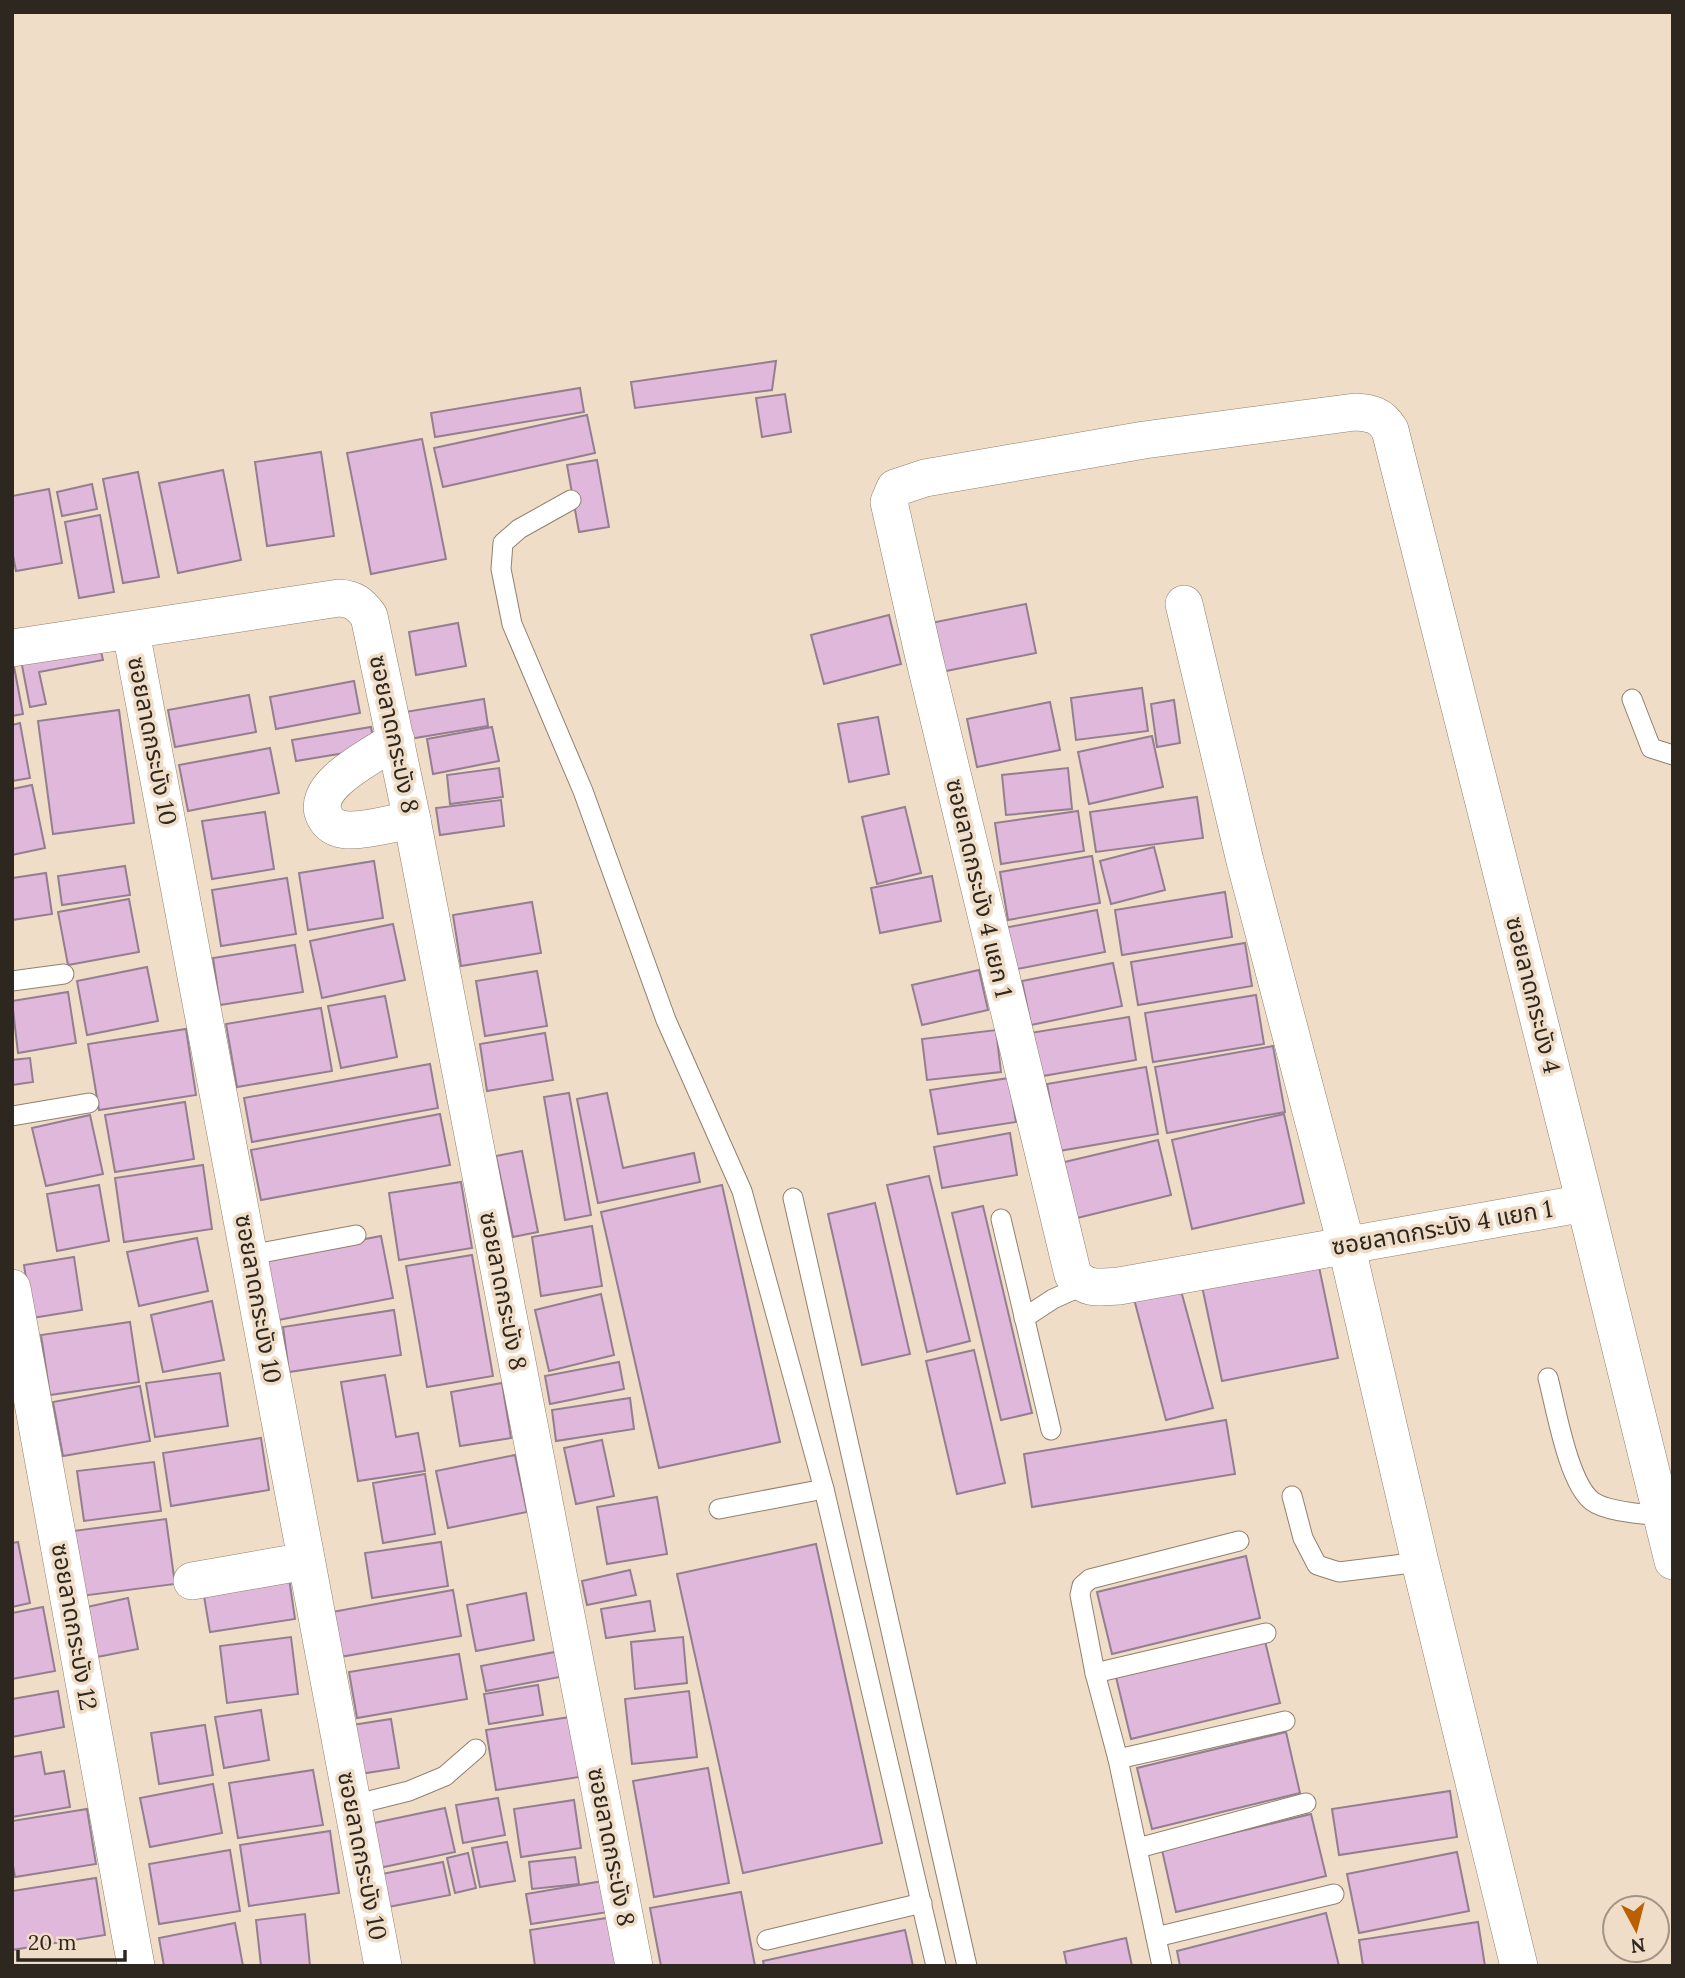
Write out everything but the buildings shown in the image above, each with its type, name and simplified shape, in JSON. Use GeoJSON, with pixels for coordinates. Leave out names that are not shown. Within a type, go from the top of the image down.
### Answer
{"type":"FeatureCollection","features":[{"type":"Feature","properties":{"kind":"street","name":"ซอยลาดกระบัง 4 แยก 1"},"geometry":{"type":"LineString","coordinates":[[1390,430],[1384,420],[1374,413],[1355,412],[1144,440],[925,478],[895,488],[890,496],[889,502],[923,653],[1067,1257],[1073,1275],[1084,1285],[1094,1288],[1119,1286],[1585,1203]]}},
{"type":"Feature","properties":{"kind":"street","name":"ซอยลาดกระบัง 4"},"geometry":{"type":"LineString","coordinates":[[1390,430],[1673,1561]]}},
{"type":"Feature","properties":{"kind":"street","name":"ซอยลาดกระบัง 8"},"geometry":{"type":"LineString","coordinates":[[131,632],[339,598],[352,599],[360,604],[369,616],[412,820],[634,1966]]}},
{"type":"Feature","properties":{"kind":"street"},"geometry":{"type":"LineString","coordinates":[[1184,604],[1245,861],[1346,1244],[1420,1562],[1519,1966]]}},
{"type":"Feature","properties":{"kind":"street"},"geometry":{"type":"LineString","coordinates":[[12,648],[131,632]]}},
{"type":"Feature","properties":{"kind":"street","name":"ซอยลาดกระบัง 10"},"geometry":{"type":"LineString","coordinates":[[131,632],[383,1966]]}},
{"type":"Feature","properties":{"kind":"street"},"geometry":{"type":"LineString","coordinates":[[396,740],[341,776],[324,793],[321,807],[327,820],[336,828],[349,830],[412,820]]}},
{"type":"Feature","properties":{"kind":"street","name":"ซอยลาดกระบัง 12"},"geometry":{"type":"LineString","coordinates":[[12,1288],[136,1966]]}},
{"type":"Feature","properties":{"kind":"street"},"geometry":{"type":"LineString","coordinates":[[192,1581],[306,1561]]}},
{"type":"Feature","properties":{"kind":"lane"},"geometry":{"type":"LineString","coordinates":[[571,500],[519,529],[503,543],[501,569],[513,624],[583,791],[666,1020],[742,1191],[824,1489],[936,1966]]}},
{"type":"Feature","properties":{"kind":"lane"},"geometry":{"type":"LineString","coordinates":[[1632,699],[1651,748],[1673,755]]}},
{"type":"Feature","properties":{"kind":"lane"},"geometry":{"type":"LineString","coordinates":[[12,981],[64,974]]}},
{"type":"Feature","properties":{"kind":"lane"},"geometry":{"type":"LineString","coordinates":[[12,1115],[89,1103]]}},
{"type":"Feature","properties":{"kind":"lane"},"geometry":{"type":"LineString","coordinates":[[793,1198],[967,1966]]}},
{"type":"Feature","properties":{"kind":"lane"},"geometry":{"type":"LineString","coordinates":[[1001,1219],[1051,1430]]}},
{"type":"Feature","properties":{"kind":"lane"},"geometry":{"type":"LineString","coordinates":[[250,1255],[356,1235]]}},
{"type":"Feature","properties":{"kind":"lane"},"geometry":{"type":"LineString","coordinates":[[1024,1318],[1046,1303],[1084,1285]]}},
{"type":"Feature","properties":{"kind":"lane"},"geometry":{"type":"LineString","coordinates":[[1548,1378],[1567,1453],[1580,1485],[1593,1501],[1625,1512],[1662,1516]]}},
{"type":"Feature","properties":{"kind":"lane"},"geometry":{"type":"LineString","coordinates":[[719,1509],[824,1489]]}},
{"type":"Feature","properties":{"kind":"lane"},"geometry":{"type":"LineString","coordinates":[[1292,1496],[1303,1538],[1317,1565],[1339,1572],[1420,1562]]}},
{"type":"Feature","properties":{"kind":"lane"},"geometry":{"type":"LineString","coordinates":[[1162,1966],[1118,1759],[1095,1673],[1080,1595],[1082,1586],[1090,1579],[1239,1541]]}},
{"type":"Feature","properties":{"kind":"lane"},"geometry":{"type":"LineString","coordinates":[[1095,1673],[1266,1633]]}},
{"type":"Feature","properties":{"kind":"lane"},"geometry":{"type":"LineString","coordinates":[[1118,1759],[1284,1721]]}},
{"type":"Feature","properties":{"kind":"lane"},"geometry":{"type":"LineString","coordinates":[[353,1805],[409,1791],[445,1776],[475,1749]]}},
{"type":"Feature","properties":{"kind":"lane"},"geometry":{"type":"LineString","coordinates":[[1138,1848],[1306,1803]]}},
{"type":"Feature","properties":{"kind":"lane"},"geometry":{"type":"LineString","coordinates":[[1156,1937],[1334,1894]]}},
{"type":"Feature","properties":{"kind":"lane"},"geometry":{"type":"LineString","coordinates":[[767,1940],[922,1903]]}}]}
